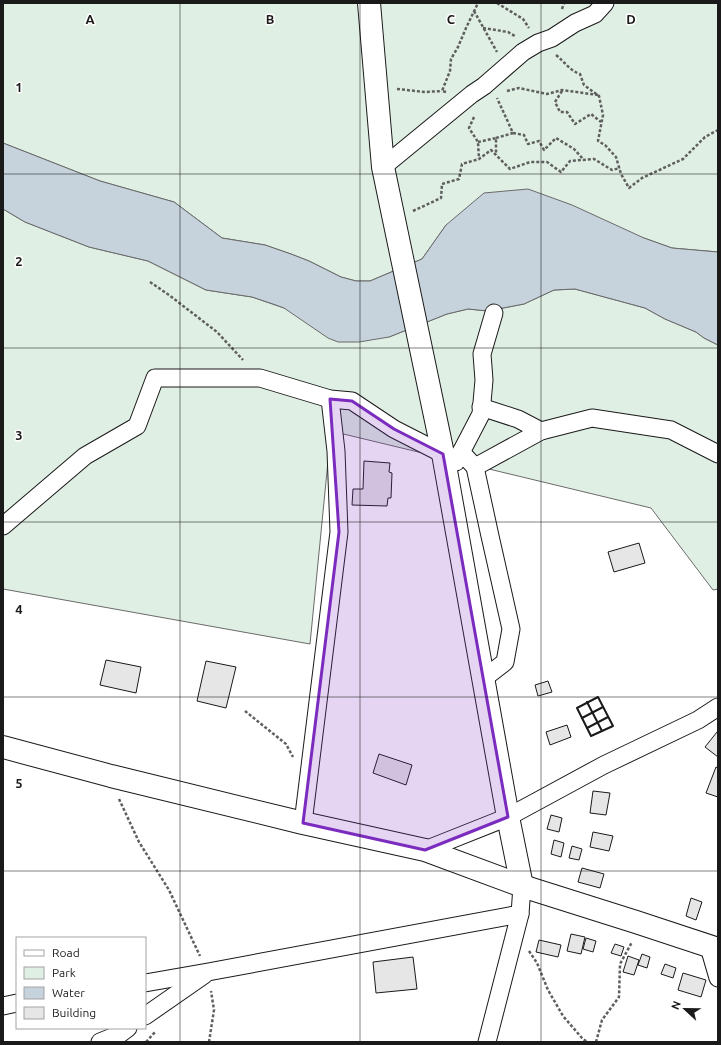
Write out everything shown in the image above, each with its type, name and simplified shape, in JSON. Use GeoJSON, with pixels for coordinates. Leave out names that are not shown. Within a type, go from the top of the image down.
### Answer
{"type":"FeatureCollection","features":[{"type":"Feature","properties":{"kind":"main road"},"geometry":{"type":"LineString","coordinates":[[369,3],[383,167],[420,343],[452,453],[447,477],[508,817],[522,886]]}},
{"type":"Feature","properties":{"kind":"main road"},"geometry":{"type":"LineString","coordinates":[[3,747],[111,776],[303,823],[425,850],[522,886],[713,948]]}},
{"type":"Feature","properties":{"kind":"street"},"geometry":{"type":"LineString","coordinates":[[383,167],[484,91],[522,52],[552,38],[575,23],[595,14],[604,3]]}},
{"type":"Feature","properties":{"kind":"street"},"geometry":{"type":"LineString","coordinates":[[452,453],[481,414],[484,380],[482,354],[494,313]]}},
{"type":"Feature","properties":{"kind":"street"},"geometry":{"type":"LineString","coordinates":[[3,526],[85,456],[137,426],[155,378],[260,378],[330,399],[352,401],[394,429],[452,453],[476,467],[511,630],[504,662],[483,679]]}},
{"type":"Feature","properties":{"kind":"street"},"geometry":{"type":"LineString","coordinates":[[303,823],[339,532],[336,451],[330,399]]}},
{"type":"Feature","properties":{"kind":"street"},"geometry":{"type":"LineString","coordinates":[[481,407],[518,419],[541,431]]}},
{"type":"Feature","properties":{"kind":"street"},"geometry":{"type":"LineString","coordinates":[[476,467],[541,431],[592,418],[671,430],[718,454]]}},
{"type":"Feature","properties":{"kind":"street"},"geometry":{"type":"LineString","coordinates":[[425,850],[508,817],[604,765],[698,720],[718,708]]}},
{"type":"Feature","properties":{"kind":"street"},"geometry":{"type":"LineString","coordinates":[[487,1042],[520,914],[522,886]]}},
{"type":"Feature","properties":{"kind":"street"},"geometry":{"type":"LineString","coordinates":[[146,983],[520,914]]}},
{"type":"Feature","properties":{"kind":"street"},"geometry":{"type":"LineString","coordinates":[[713,948],[718,978]]}},
{"type":"Feature","properties":{"kind":"street"},"geometry":{"type":"LineString","coordinates":[[146,1015],[208,972]]}},
{"type":"Feature","properties":{"kind":"street"},"geometry":{"type":"LineString","coordinates":[[3,1006],[16,1003]]}},
{"type":"Feature","properties":{"kind":"street"},"geometry":{"type":"LineString","coordinates":[[100,1042],[120,1034],[127,1029]]}},
{"type":"Feature","properties":{"kind":"path"},"geometry":{"type":"LineString","coordinates":[[442,91],[450,71],[451,59],[478,3]]}},
{"type":"Feature","properties":{"kind":"path"},"geometry":{"type":"LineString","coordinates":[[497,3],[523,19],[533,46]]}},
{"type":"Feature","properties":{"kind":"path"},"geometry":{"type":"LineString","coordinates":[[483,28],[508,32],[561,59],[572,71],[580,74],[584,85],[599,96],[603,115],[598,141],[616,157],[621,174],[629,188],[642,178],[683,159],[705,137],[718,130]]}},
{"type":"Feature","properties":{"kind":"path"},"geometry":{"type":"LineString","coordinates":[[376,86],[425,92],[484,91],[519,88],[547,94],[562,90],[599,96]]}},
{"type":"Feature","properties":{"kind":"path"},"geometry":{"type":"LineString","coordinates":[[562,90],[555,102],[560,112],[567,112],[575,124],[591,114],[601,122]]}},
{"type":"Feature","properties":{"kind":"path"},"geometry":{"type":"LineString","coordinates":[[484,91],[513,133]]}},
{"type":"Feature","properties":{"kind":"path"},"geometry":{"type":"LineString","coordinates":[[479,159],[478,142],[469,128],[484,91]]}},
{"type":"Feature","properties":{"kind":"path"},"geometry":{"type":"LineString","coordinates":[[478,142],[513,133],[524,135],[528,144],[539,142],[544,150],[556,138],[574,149],[584,160]]}},
{"type":"Feature","properties":{"kind":"path"},"geometry":{"type":"LineString","coordinates":[[496,138],[496,154]]}},
{"type":"Feature","properties":{"kind":"path"},"geometry":{"type":"LineString","coordinates":[[394,220],[441,198],[442,184],[459,180],[462,164],[479,159],[492,150],[510,169],[530,162],[547,162],[561,172],[570,161],[594,159],[612,170],[620,168]]}},
{"type":"Feature","properties":{"kind":"path"},"geometry":{"type":"LineString","coordinates":[[150,282],[217,332],[260,378]]}},
{"type":"Feature","properties":{"kind":"path"},"geometry":{"type":"LineString","coordinates":[[245,711],[286,744],[308,781]]}},
{"type":"Feature","properties":{"kind":"path"},"geometry":{"type":"LineString","coordinates":[[111,776],[117,795],[139,842],[169,890],[208,972],[214,1010],[209,1042]]}},
{"type":"Feature","properties":{"kind":"path"},"geometry":{"type":"LineString","coordinates":[[596,1042],[602,1020],[619,997],[620,964],[632,942],[636,922]]}},
{"type":"Feature","properties":{"kind":"path"},"geometry":{"type":"LineString","coordinates":[[516,931],[537,963],[548,990],[563,1016],[587,1042]]}},
{"type":"Feature","properties":{"kind":"highlighted area"},"geometry":{"type":"Polygon","coordinates":[[[330,399],[352,401],[394,429],[443,454],[508,817],[425,850],[303,823],[339,532],[330,399]]]}},
{"type":"Feature","properties":{"kind":"green space"},"geometry":{"type":"Polygon","coordinates":[[[3,3],[718,3],[718,252],[672,248],[644,238],[446,225],[422,259],[370,281],[356,281],[341,277],[309,261],[265,245],[222,238],[174,202],[100,181],[3,143],[3,3]]]}},
{"type":"Feature","properties":{"kind":"green space"},"geometry":{"type":"Polygon","coordinates":[[[3,209],[25,222],[89,247],[148,261],[206,290],[252,297],[284,308],[389,337],[447,314],[468,309],[488,311],[524,304],[554,290],[575,289],[645,308],[665,319],[696,332],[718,345],[718,589],[713,590],[651,508],[331,431],[310,644],[3,589],[3,209]]]}},
{"type":"Feature","properties":{"kind":"water"},"geometry":{"type":"Polygon","coordinates":[[[3,143],[100,181],[174,202],[222,238],[265,245],[309,261],[341,277],[356,281],[370,281],[422,259],[446,225],[484,193],[528,189],[572,205],[644,238],[672,248],[718,252],[718,345],[696,332],[665,319],[645,308],[575,289],[554,290],[524,304],[488,311],[468,309],[447,314],[389,337],[359,342],[338,342],[328,338],[284,308],[252,297],[206,290],[148,261],[89,247],[25,222],[3,209],[3,143]]]}},
{"type":"Feature","properties":{"kind":"building"},"geometry":{"type":"Polygon","coordinates":[[[364,461],[390,463],[389,472],[392,473],[391,498],[388,498],[387,506],[352,505],[353,489],[363,489],[364,461]]]}},
{"type":"Feature","properties":{"kind":"building"},"geometry":{"type":"Polygon","coordinates":[[[639,543],[645,563],[614,572],[608,552],[639,543]]]}},
{"type":"Feature","properties":{"kind":"building"},"geometry":{"type":"Polygon","coordinates":[[[106,660],[141,667],[136,693],[100,685],[106,660]]]}},
{"type":"Feature","properties":{"kind":"building"},"geometry":{"type":"Polygon","coordinates":[[[206,661],[236,667],[226,708],[197,701],[206,661]]]}},
{"type":"Feature","properties":{"kind":"building"},"geometry":{"type":"Polygon","coordinates":[[[548,681],[552,692],[538,696],[535,685],[548,681]]]}},
{"type":"Feature","properties":{"kind":"building"},"geometry":{"type":"Polygon","coordinates":[[[567,725],[571,737],[550,745],[546,732],[567,725]]]}},
{"type":"Feature","properties":{"kind":"building"},"geometry":{"type":"Polygon","coordinates":[[[717,732],[718,733],[718,757],[705,747],[717,732]]]}},
{"type":"Feature","properties":{"kind":"building"},"geometry":{"type":"Polygon","coordinates":[[[379,754],[412,765],[406,785],[373,773],[379,754]]]}},
{"type":"Feature","properties":{"kind":"building"},"geometry":{"type":"Polygon","coordinates":[[[716,767],[718,768],[718,797],[706,793],[716,767]]]}},
{"type":"Feature","properties":{"kind":"building"},"geometry":{"type":"Polygon","coordinates":[[[593,791],[610,793],[606,815],[590,813],[593,791]]]}},
{"type":"Feature","properties":{"kind":"building"},"geometry":{"type":"Polygon","coordinates":[[[551,815],[562,818],[559,832],[547,829],[551,815]]]}},
{"type":"Feature","properties":{"kind":"building"},"geometry":{"type":"Polygon","coordinates":[[[593,832],[613,836],[609,851],[590,847],[593,832]]]}},
{"type":"Feature","properties":{"kind":"building"},"geometry":{"type":"Polygon","coordinates":[[[554,840],[564,843],[561,857],[551,854],[554,840]]]}},
{"type":"Feature","properties":{"kind":"building"},"geometry":{"type":"Polygon","coordinates":[[[572,846],[582,849],[579,860],[569,858],[572,846]]]}},
{"type":"Feature","properties":{"kind":"building"},"geometry":{"type":"Polygon","coordinates":[[[582,868],[604,874],[600,888],[578,882],[582,868]]]}},
{"type":"Feature","properties":{"kind":"building"},"geometry":{"type":"Polygon","coordinates":[[[691,898],[702,902],[696,920],[686,916],[691,898]]]}},
{"type":"Feature","properties":{"kind":"building"},"geometry":{"type":"Polygon","coordinates":[[[571,934],[585,937],[581,954],[567,951],[571,934]]]}},
{"type":"Feature","properties":{"kind":"building"},"geometry":{"type":"Polygon","coordinates":[[[586,938],[596,941],[593,952],[583,949],[586,938]]]}},
{"type":"Feature","properties":{"kind":"building"},"geometry":{"type":"Polygon","coordinates":[[[539,940],[561,945],[558,957],[536,952],[539,940]]]}},
{"type":"Feature","properties":{"kind":"building"},"geometry":{"type":"Polygon","coordinates":[[[615,944],[624,947],[621,956],[611,953],[615,944]]]}},
{"type":"Feature","properties":{"kind":"building"},"geometry":{"type":"Polygon","coordinates":[[[642,954],[650,957],[647,968],[638,965],[642,954]]]}},
{"type":"Feature","properties":{"kind":"building"},"geometry":{"type":"Polygon","coordinates":[[[628,956],[639,960],[634,975],[623,972],[628,956]]]}},
{"type":"Feature","properties":{"kind":"building"},"geometry":{"type":"Polygon","coordinates":[[[413,957],[417,989],[376,993],[373,962],[413,957]]]}},
{"type":"Feature","properties":{"kind":"building"},"geometry":{"type":"Polygon","coordinates":[[[665,964],[676,968],[673,978],[661,974],[665,964]]]}},
{"type":"Feature","properties":{"kind":"building"},"geometry":{"type":"Polygon","coordinates":[[[683,973],[706,980],[701,997],[678,990],[683,973]]]}},
{"type":"Feature","properties":{"kind":"wall"},"geometry":{"type":"LineString","coordinates":[[598,697],[613,726],[591,736],[577,708],[598,697]]}},
{"type":"Feature","properties":{"kind":"wall"},"geometry":{"type":"LineString","coordinates":[[587,702],[602,731]]}},
{"type":"Feature","properties":{"kind":"wall"},"geometry":{"type":"LineString","coordinates":[[582,718],[603,707]]}},
{"type":"Feature","properties":{"kind":"wall"},"geometry":{"type":"LineString","coordinates":[[587,728],[608,717]]}}]}
